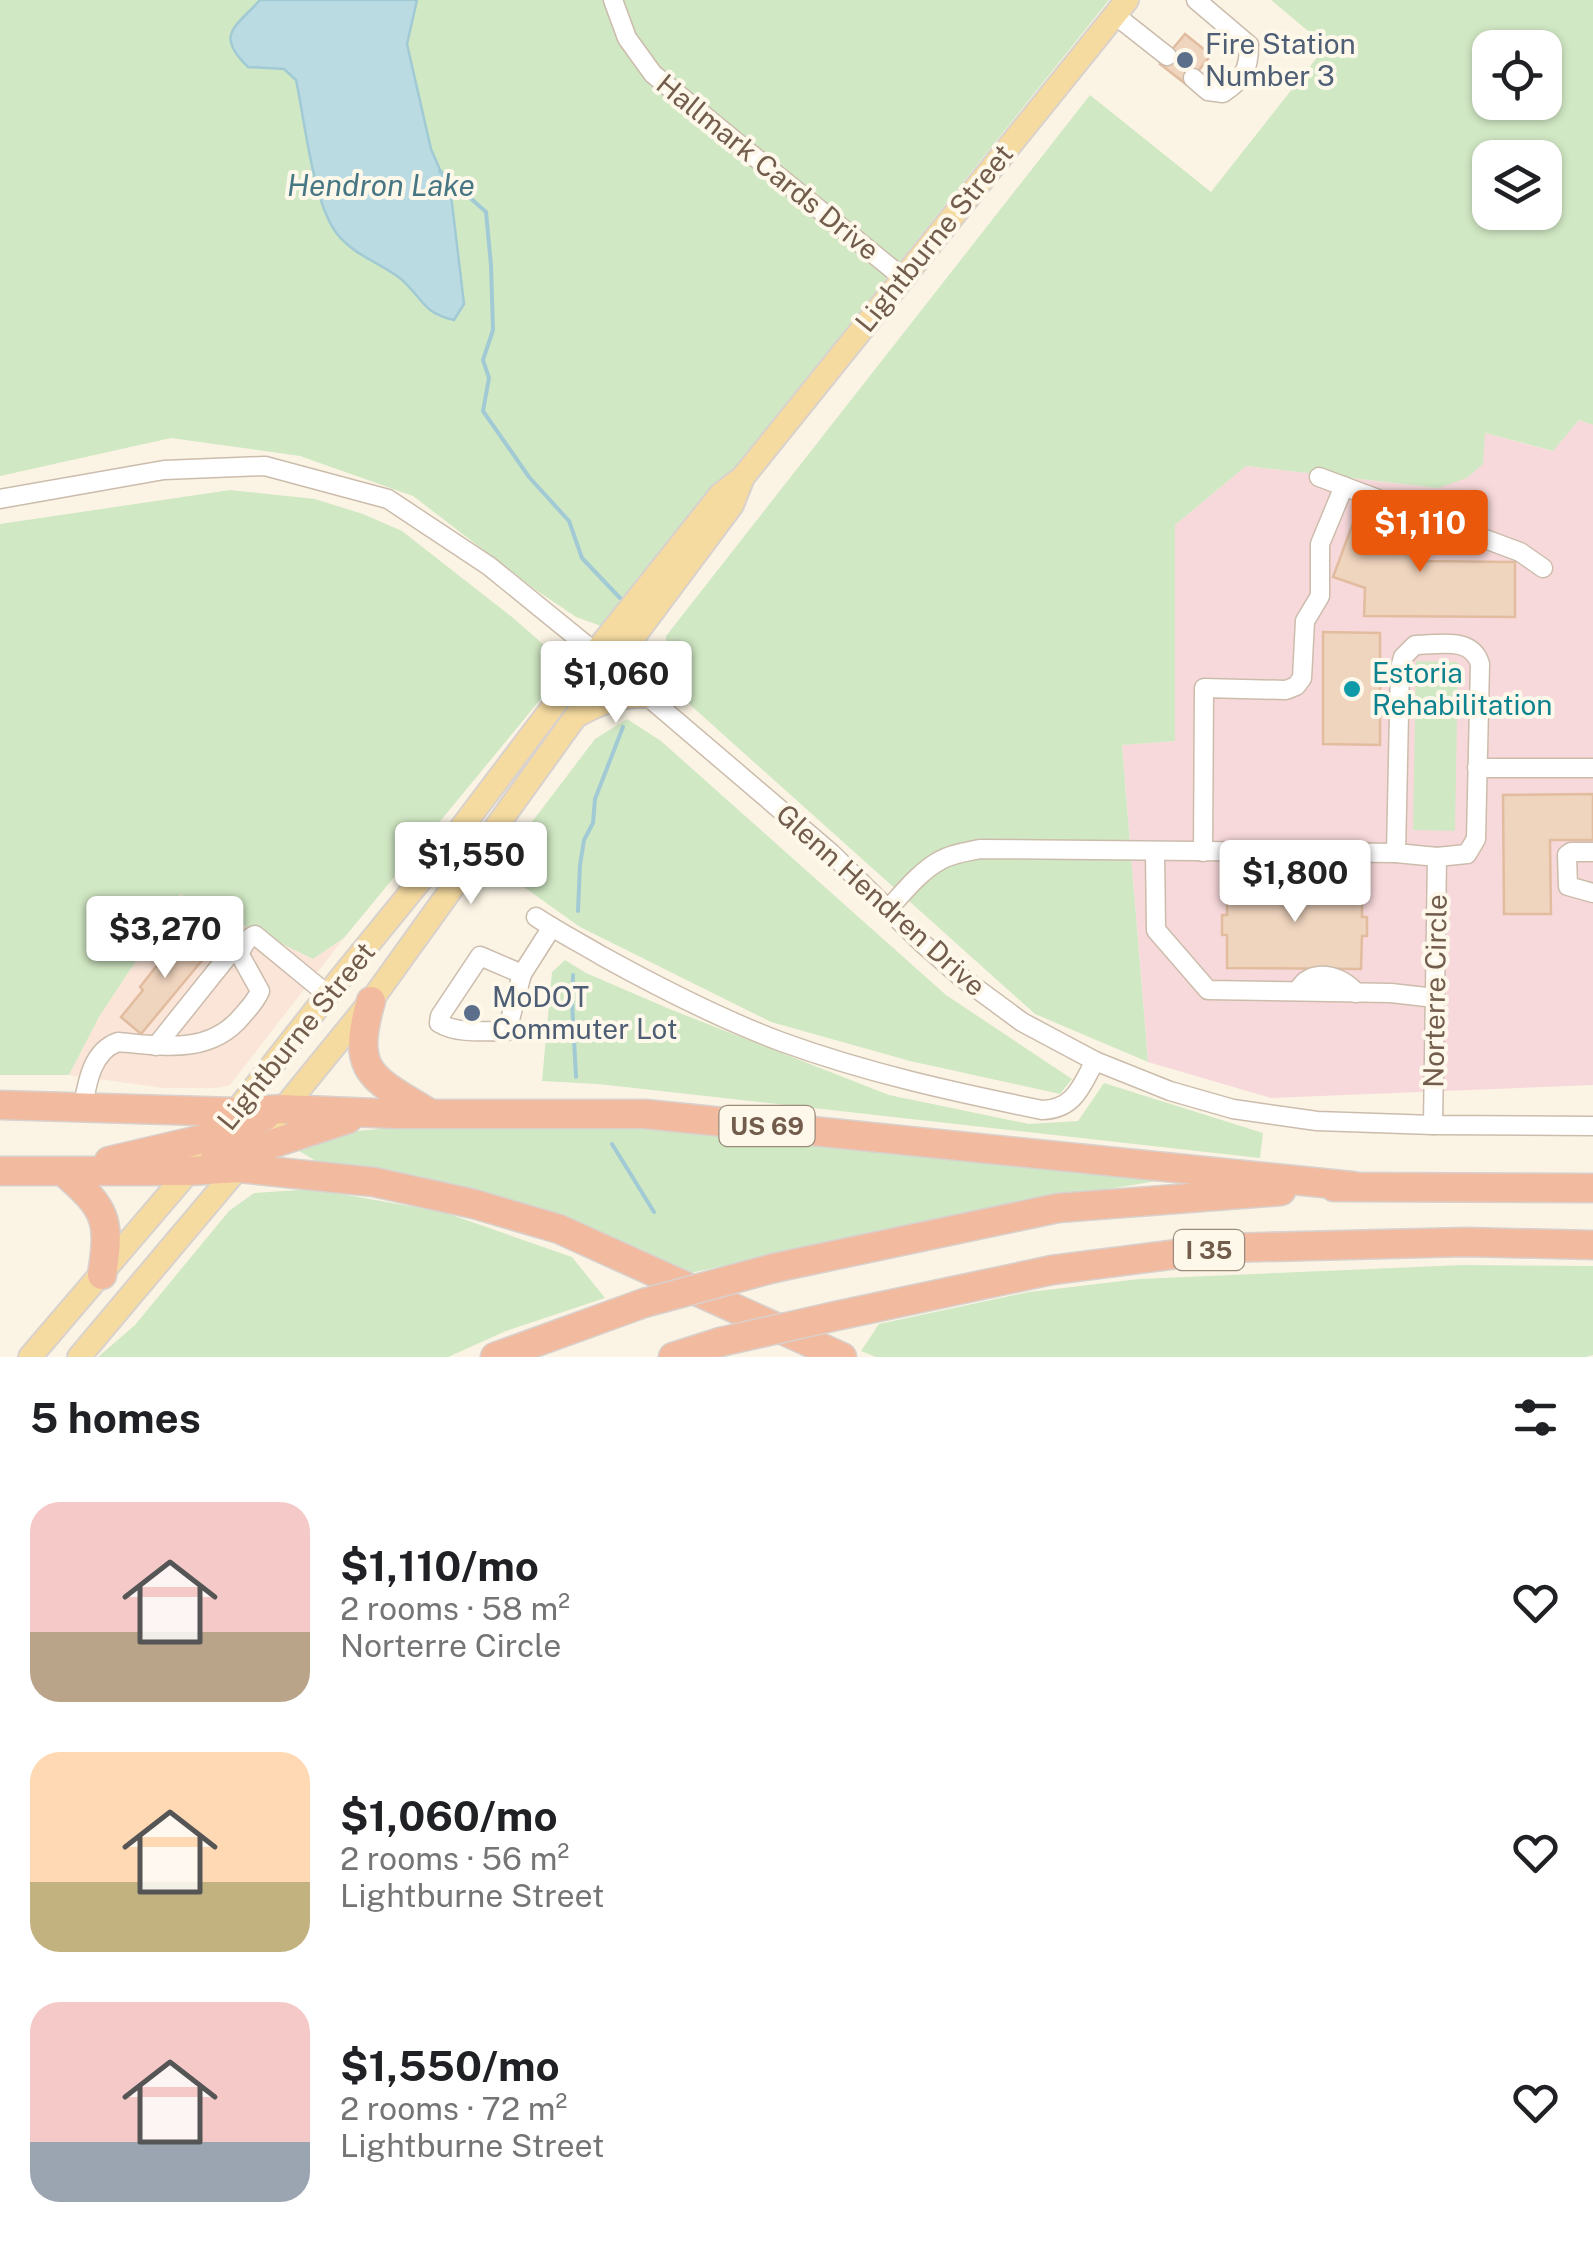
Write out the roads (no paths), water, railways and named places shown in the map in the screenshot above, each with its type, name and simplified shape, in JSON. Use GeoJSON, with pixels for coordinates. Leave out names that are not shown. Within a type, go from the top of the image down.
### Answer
{"type":"FeatureCollection","features":[{"type":"Feature","properties":{"kind":"highway"},"geometry":{"type":"LineString","coordinates":[[370,1001],[362,1038],[369,1070],[386,1087],[430,1114]]}},
{"type":"Feature","properties":{"kind":"highway","name":"US 69"},"geometry":{"type":"LineString","coordinates":[[0,1105],[235,1112],[282,1109],[645,1114],[1352,1186]]}},
{"type":"Feature","properties":{"kind":"highway"},"geometry":{"type":"LineString","coordinates":[[64,1172],[216,1136],[282,1109]]}},
{"type":"Feature","properties":{"kind":"highway"},"geometry":{"type":"LineString","coordinates":[[0,1171],[189,1172],[246,1158],[369,1113]]}},
{"type":"Feature","properties":{"kind":"highway"},"geometry":{"type":"LineString","coordinates":[[246,1158],[474,1204],[559,1229],[842,1357]]}},
{"type":"Feature","properties":{"kind":"highway"},"geometry":{"type":"LineString","coordinates":[[64,1172],[91,1196],[103,1215],[106,1246],[102,1275]]}},
{"type":"Feature","properties":{"kind":"highway","name":"I 35"},"geometry":{"type":"LineString","coordinates":[[495,1357],[644,1303],[774,1268],[1058,1208],[1352,1186],[1593,1188]]}},
{"type":"Feature","properties":{"kind":"highway","name":"I 35"},"geometry":{"type":"LineString","coordinates":[[673,1357],[831,1316],[1052,1270],[1225,1248],[1466,1242],[1593,1245]]}},
{"type":"Feature","properties":{"kind":"main road","name":"Lightburne Street"},"geometry":{"type":"LineString","coordinates":[[30,1357],[189,1172],[328,995],[732,505],[742,477],[1121,7]]}},
{"type":"Feature","properties":{"kind":"main road","name":"Lightburne Street"},"geometry":{"type":"LineString","coordinates":[[79,1357],[246,1158],[370,1001],[577,716],[604,659]]}},
{"type":"Feature","properties":{"kind":"main road"},"geometry":{"type":"LineString","coordinates":[[577,716],[626,695],[647,696]]}},
{"type":"Feature","properties":{"kind":"street","name":"Hallmark Cards Drive"},"geometry":{"type":"LineString","coordinates":[[612,0],[627,38],[653,74],[902,277]]}},
{"type":"Feature","properties":{"kind":"street"},"geometry":{"type":"LineString","coordinates":[[1192,78],[1208,91],[1223,93],[1239,83],[1249,61],[1249,46],[1196,0]]}},
{"type":"Feature","properties":{"kind":"street"},"geometry":{"type":"LineString","coordinates":[[1121,7],[1166,56]]}},
{"type":"Feature","properties":{"kind":"street","name":"Glenn Hendren Drive"},"geometry":{"type":"LineString","coordinates":[[0,499],[164,470],[265,466],[388,498],[489,566],[604,659],[831,853],[939,959],[1022,1022],[1096,1061],[1170,1090],[1233,1108],[1317,1121],[1593,1126]]}},
{"type":"Feature","properties":{"kind":"street"},"geometry":{"type":"LineString","coordinates":[[1319,477],[1520,552],[1543,568]]}},
{"type":"Feature","properties":{"kind":"street"},"geometry":{"type":"LineString","coordinates":[[1203,852],[1204,688],[1286,690],[1302,678],[1305,620],[1320,596],[1320,544],[1344,486]]}},
{"type":"Feature","properties":{"kind":"street","name":"Norterre Circle"},"geometry":{"type":"LineString","coordinates":[[1415,645],[1467,645],[1476,652],[1480,664],[1477,768],[1476,839],[1467,854],[1437,857],[1396,853],[1400,668],[1402,657],[1415,645]]}},
{"type":"Feature","properties":{"kind":"street"},"geometry":{"type":"LineString","coordinates":[[1477,768],[1593,768]]}},
{"type":"Feature","properties":{"kind":"street"},"geometry":{"type":"LineString","coordinates":[[888,909],[938,861],[980,848],[1396,853]]}},
{"type":"Feature","properties":{"kind":"street"},"geometry":{"type":"LineString","coordinates":[[1155,852],[1156,930],[1208,990],[1435,998]]}},
{"type":"Feature","properties":{"kind":"street"},"geometry":{"type":"LineString","coordinates":[[1593,852],[1567,855],[1568,886],[1593,894]]}},
{"type":"Feature","properties":{"kind":"street","name":"Norterre Circle"},"geometry":{"type":"LineString","coordinates":[[1433,1125],[1437,857]]}},
{"type":"Feature","properties":{"kind":"street"},"geometry":{"type":"LineString","coordinates":[[83,1106],[90,1074],[109,1046],[118,1042],[193,1046],[236,1024],[258,997],[258,982],[236,951],[189,917]]}},
{"type":"Feature","properties":{"kind":"street"},"geometry":{"type":"LineString","coordinates":[[522,974],[480,956],[438,1023],[444,1027],[507,1032],[522,974],[544,922],[654,984],[782,1042],[950,1091],[1042,1110],[1054,1109],[1068,1103],[1078,1092],[1096,1061]]}},
{"type":"Feature","properties":{"kind":"street"},"geometry":{"type":"LineString","coordinates":[[156,1046],[251,936],[328,995]]}},
{"type":"Feature","properties":{"kind":"water","name":"Hendron Lake"},"geometry":{"type":"Polygon","coordinates":[[[260,0],[417,0],[407,44],[431,149],[451,195],[464,304],[454,320],[429,309],[401,279],[352,248],[329,221],[316,184],[296,80],[284,69],[248,67],[232,46],[232,31],[260,0]]]}},
{"type":"Feature","properties":{"kind":"waterway"},"geometry":{"type":"LineString","coordinates":[[440,171],[486,212],[493,330],[483,360],[489,378],[483,411],[529,477],[569,521],[582,558],[620,598]]}},
{"type":"Feature","properties":{"kind":"waterway"},"geometry":{"type":"LineString","coordinates":[[657,650],[664,661],[662,671]]}},
{"type":"Feature","properties":{"kind":"waterway"},"geometry":{"type":"LineString","coordinates":[[578,911],[584,840],[623,727]]}},
{"type":"Feature","properties":{"kind":"waterway"},"geometry":{"type":"LineString","coordinates":[[573,975],[576,1077]]}},
{"type":"Feature","properties":{"kind":"waterway"},"geometry":{"type":"LineString","coordinates":[[612,1144],[654,1212]]}},
{"type":"Feature","properties":{"kind":"place","name":"Fire Station Number 3"},"geometry":{"type":"Point","coordinates":[1185,60]}},
{"type":"Feature","properties":{"kind":"place","name":"Estoria Rehabilitation"},"geometry":{"type":"Point","coordinates":[1352,689]}},
{"type":"Feature","properties":{"kind":"place","name":"MoDOT Commuter Lot"},"geometry":{"type":"Point","coordinates":[472,1013]}}]}
